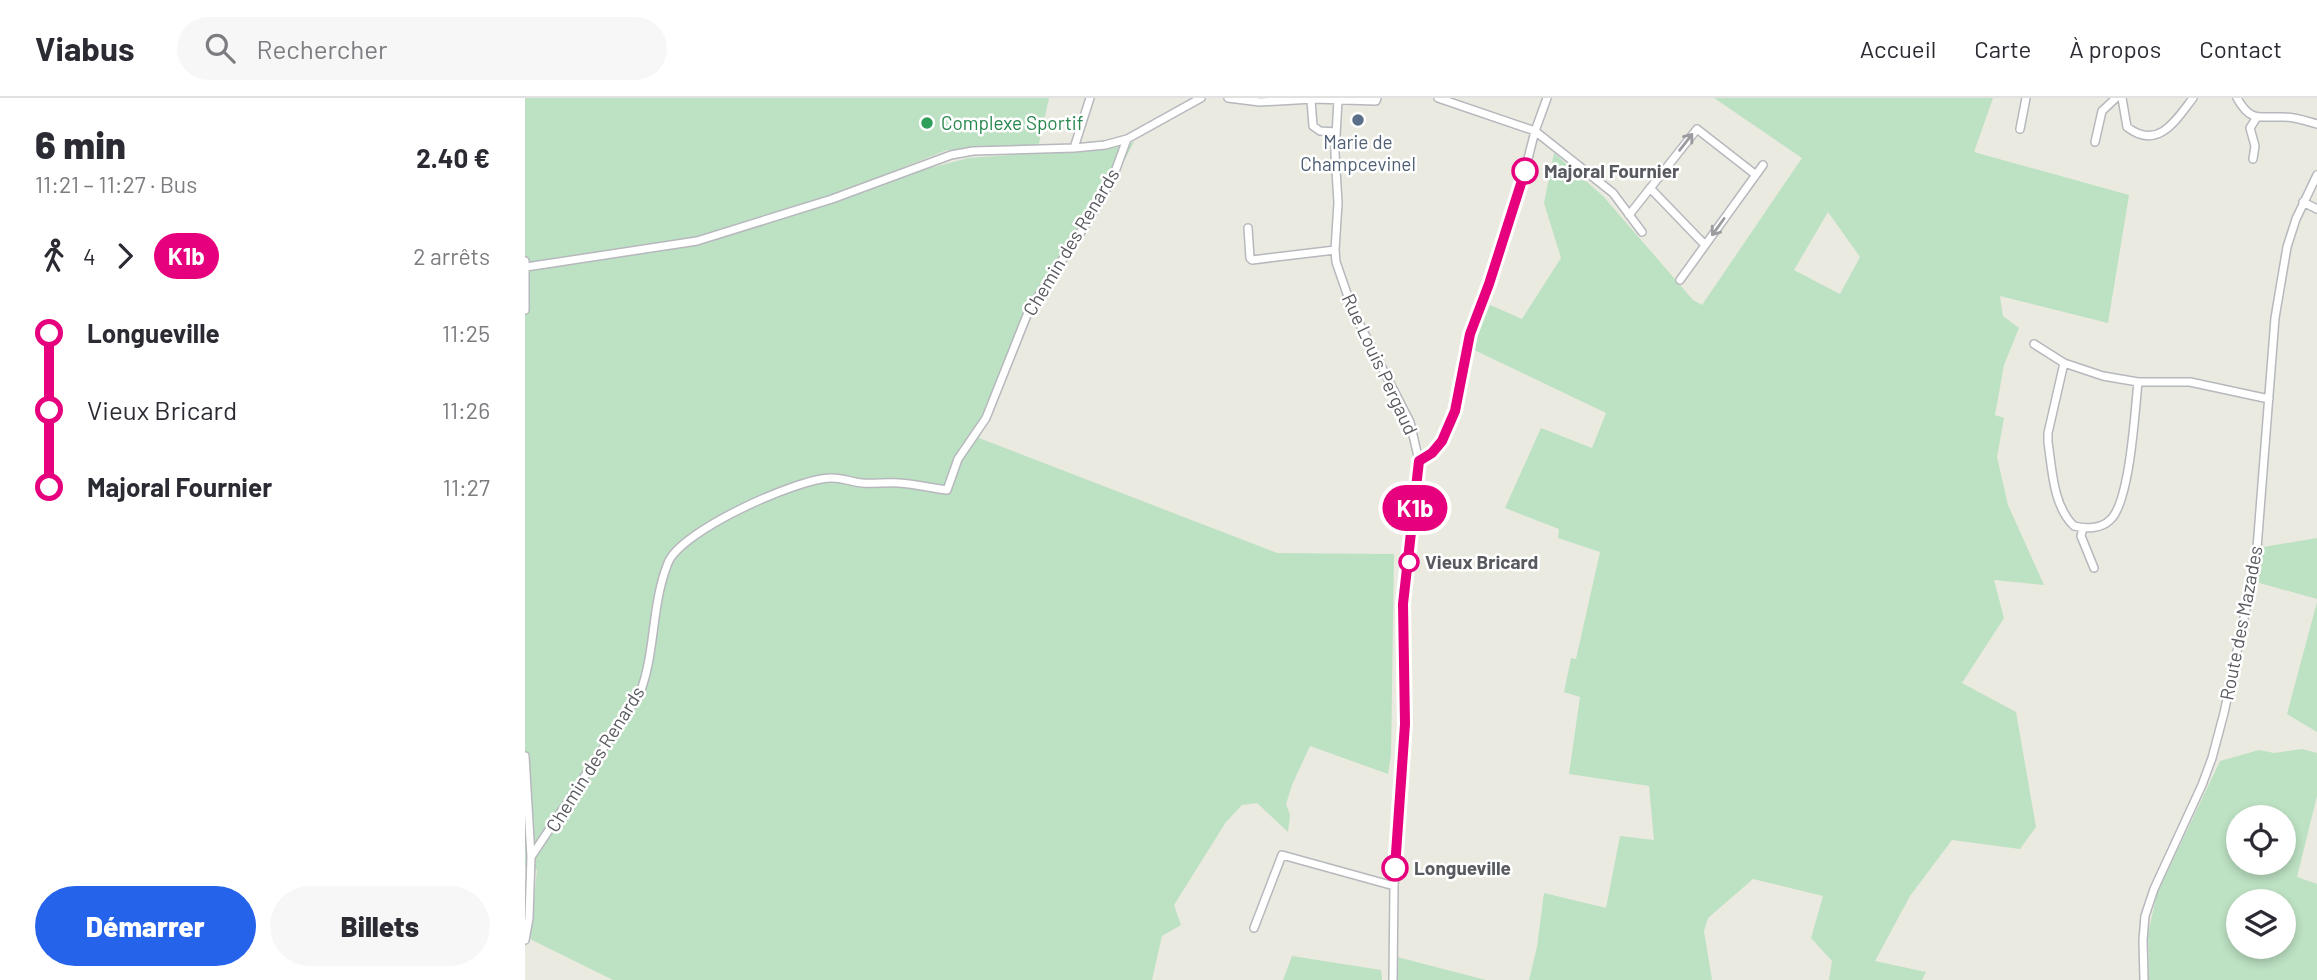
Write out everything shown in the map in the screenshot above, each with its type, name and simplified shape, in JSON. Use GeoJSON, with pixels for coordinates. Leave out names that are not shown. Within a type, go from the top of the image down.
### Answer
{"type":"FeatureCollection","features":[{"type":"Feature","properties":{"kind":"street"},"geometry":{"type":"LineString","coordinates":[[1074,148],[1090,98]]}},
{"type":"Feature","properties":{"kind":"street"},"geometry":{"type":"LineString","coordinates":[[526,267],[697,241],[832,199],[951,155],[973,151],[1105,145],[1127,139],[1201,98]]}},
{"type":"Feature","properties":{"kind":"street"},"geometry":{"type":"LineString","coordinates":[[1228,98],[1260,102],[1376,101],[1377,98]]}},
{"type":"Feature","properties":{"kind":"street"},"geometry":{"type":"LineString","coordinates":[[1438,98],[1535,131],[1613,194],[1642,232]]}},
{"type":"Feature","properties":{"kind":"street"},"geometry":{"type":"LineString","coordinates":[[1419,461],[1432,453],[1442,441],[1455,411],[1470,334],[1520,190],[1535,131],[1548,98]]}},
{"type":"Feature","properties":{"kind":"street"},"geometry":{"type":"LineString","coordinates":[[2020,129],[2027,98]]}},
{"type":"Feature","properties":{"kind":"street"},"geometry":{"type":"LineString","coordinates":[[2095,142],[2102,111],[2116,98]]}},
{"type":"Feature","properties":{"kind":"street"},"geometry":{"type":"LineString","coordinates":[[2122,98],[2127,127],[2146,136],[2161,134],[2172,126],[2193,98]]}},
{"type":"Feature","properties":{"kind":"street"},"geometry":{"type":"LineString","coordinates":[[2237,98],[2244,110],[2257,117],[2284,117],[2317,124]]}},
{"type":"Feature","properties":{"kind":"street"},"geometry":{"type":"LineString","coordinates":[[1311,100],[1313,126],[1320,131],[1336,132]]}},
{"type":"Feature","properties":{"kind":"street","name":"Rue Louis Pergaud"},"geometry":{"type":"LineString","coordinates":[[1335,100],[1338,203],[1336,262],[1353,311],[1405,411],[1414,433],[1419,461],[1403,604],[1405,724],[1394,886],[1394,980]]}},
{"type":"Feature","properties":{"kind":"street"},"geometry":{"type":"LineString","coordinates":[[2253,159],[2255,146],[2250,128],[2257,117]]}},
{"type":"Feature","properties":{"kind":"street"},"geometry":{"type":"LineString","coordinates":[[1629,215],[1696,129],[1756,175]]}},
{"type":"Feature","properties":{"kind":"street","name":"Chemin des Renards"},"geometry":{"type":"LineString","coordinates":[[531,858],[640,693],[648,671],[654,617],[667,564],[682,544],[735,511],[815,480],[833,478],[863,483],[899,483],[947,490],[958,458],[986,418],[1029,310],[1092,215],[1113,177],[1127,139]]}},
{"type":"Feature","properties":{"kind":"street"},"geometry":{"type":"LineString","coordinates":[[1680,280],[1763,165]]}},
{"type":"Feature","properties":{"kind":"street","name":"Route des Mazades"},"geometry":{"type":"LineString","coordinates":[[2144,980],[2145,916],[2154,889],[2213,758],[2247,604],[2256,561],[2275,318],[2287,247],[2303,202],[2317,175]]}},
{"type":"Feature","properties":{"kind":"street"},"geometry":{"type":"LineString","coordinates":[[1650,188],[1705,245]]}},
{"type":"Feature","properties":{"kind":"street"},"geometry":{"type":"LineString","coordinates":[[2303,202],[2317,209]]}},
{"type":"Feature","properties":{"kind":"street"},"geometry":{"type":"LineString","coordinates":[[1248,228],[1252,260],[1335,250]]}},
{"type":"Feature","properties":{"kind":"street"},"geometry":{"type":"LineString","coordinates":[[525,261],[525,310]]}},
{"type":"Feature","properties":{"kind":"street"},"geometry":{"type":"LineString","coordinates":[[2034,344],[2064,363],[2103,376],[2138,382],[2190,382],[2269,399]]}},
{"type":"Feature","properties":{"kind":"street"},"geometry":{"type":"LineString","coordinates":[[2064,363],[2048,442],[2059,501],[2067,520],[2074,526],[2096,527],[2108,522],[2122,503],[2131,456],[2138,382]]}},
{"type":"Feature","properties":{"kind":"street"},"geometry":{"type":"LineString","coordinates":[[2083,528],[2081,536],[2094,568]]}},
{"type":"Feature","properties":{"kind":"street"},"geometry":{"type":"LineString","coordinates":[[525,756],[531,858],[529,918],[525,940]]}},
{"type":"Feature","properties":{"kind":"street"},"geometry":{"type":"LineString","coordinates":[[1254,928],[1282,855],[1394,886]]}},
{"type":"Feature","properties":{"kind":"green space"},"geometry":{"type":"Polygon","coordinates":[[[525,98],[1049,98],[1038,148],[947,150],[843,191],[968,158],[1107,148],[1134,142],[1089,229],[1037,305],[979,438],[1277,553],[1394,554],[1391,755],[1388,774],[1310,746],[1286,804],[1290,815],[1288,832],[1257,803],[1242,805],[1226,822],[1174,905],[1181,925],[1162,936],[1152,980],[613,980],[530,939],[537,870],[525,866],[525,98]]]}},
{"type":"Feature","properties":{"kind":"green space"},"geometry":{"type":"Polygon","coordinates":[[[1714,98],[1993,98],[1974,152],[2129,195],[2108,323],[2000,296],[2003,316],[2019,328],[2004,365],[1995,415],[2004,418],[1997,457],[2008,505],[2044,585],[1994,580],[2004,618],[1962,683],[2016,712],[2036,827],[2020,849],[1952,840],[1910,896],[1875,961],[1926,972],[1922,980],[1829,980],[1832,961],[1811,938],[1823,896],[1753,879],[1708,918],[1704,931],[1712,980],[1529,980],[1537,947],[1544,893],[1606,908],[1620,836],[1654,840],[1649,786],[1569,774],[1580,697],[1564,692],[1571,658],[1576,659],[1600,552],[1558,538],[1559,529],[1505,508],[1541,428],[1592,448],[1606,413],[1472,349],[1488,304],[1522,319],[1561,258],[1544,203],[1554,153],[1603,196],[1693,300],[1702,305],[1802,158],[1714,98]],[[1828,212],[1794,270],[1840,294],[1860,257],[1828,212]]]}},
{"type":"Feature","properties":{"kind":"green space"},"geometry":{"type":"Polygon","coordinates":[[[2317,538],[2317,599],[2256,582],[2263,547],[2317,538]]]}},
{"type":"Feature","properties":{"kind":"green space"},"geometry":{"type":"Polygon","coordinates":[[[2317,602],[2317,732],[2287,714],[2317,602]]]}},
{"type":"Feature","properties":{"kind":"green space"},"geometry":{"type":"Polygon","coordinates":[[[2302,749],[2317,753],[2317,796],[2297,877],[2317,884],[2317,980],[2149,980],[2148,934],[2157,893],[2220,761],[2259,750],[2274,753],[2302,749]]]}},
{"type":"Feature","properties":{"kind":"green space"},"geometry":{"type":"Polygon","coordinates":[[[1292,956],[1381,970],[1382,980],[1283,980],[1292,956]]]}},
{"type":"Feature","properties":{"kind":"green space"},"geometry":{"type":"Polygon","coordinates":[[[1397,957],[1486,980],[1398,980],[1397,957]]]}},
{"type":"Feature","properties":{"kind":"bus line","name":"K1b"},"geometry":{"type":"LineString","coordinates":[[1395,868],[1405,724],[1403,604],[1419,480],[1419,461],[1432,453],[1449,428],[1455,411],[1470,334],[1525,171]]}},
{"type":"Feature","properties":{"kind":"place","name":"Marie de Champcevinel"},"geometry":{"type":"Point","coordinates":[1358,120]}},
{"type":"Feature","properties":{"kind":"place","name":"Complexe Sportif"},"geometry":{"type":"Point","coordinates":[927,123]}},
{"type":"Feature","properties":{"kind":"place","name":"Majoral Fournier"},"geometry":{"type":"Point","coordinates":[1525,171]}},
{"type":"Feature","properties":{"kind":"place","name":"Vieux Bricard"},"geometry":{"type":"Point","coordinates":[1409,562]}},
{"type":"Feature","properties":{"kind":"place","name":"Longueville"},"geometry":{"type":"Point","coordinates":[1395,868]}}]}
